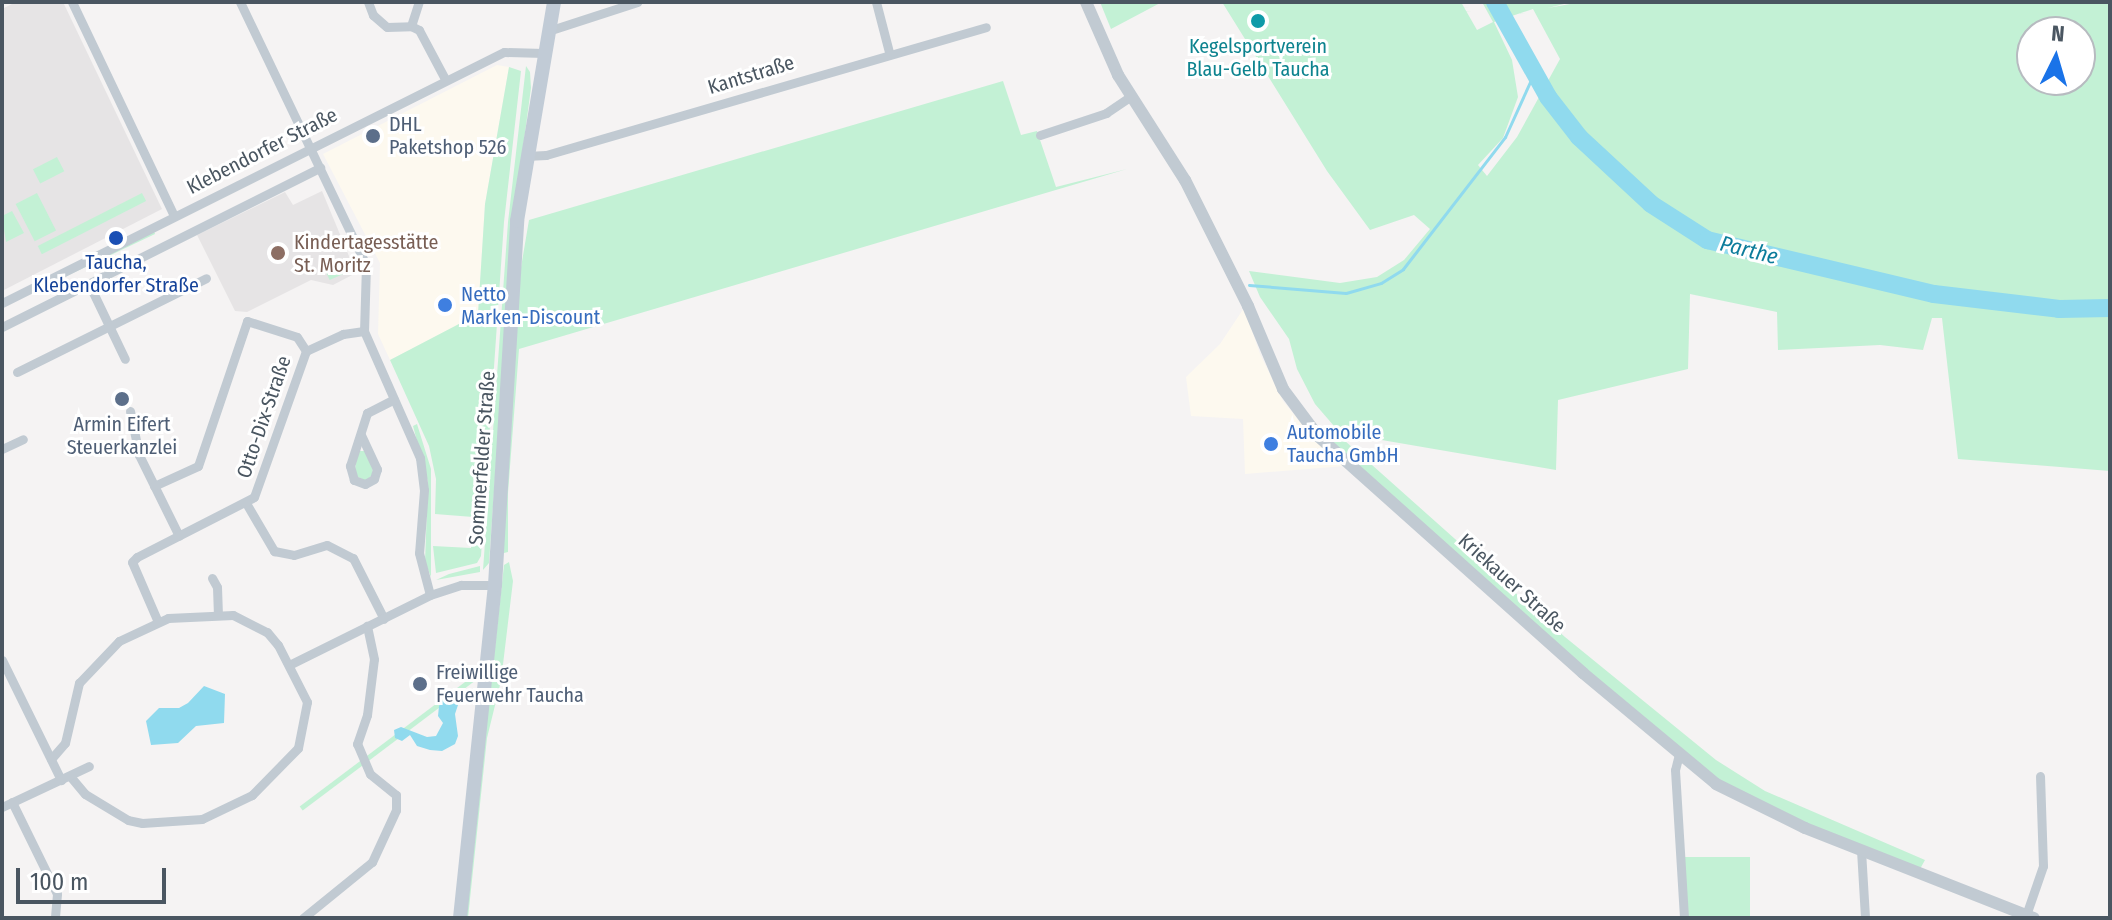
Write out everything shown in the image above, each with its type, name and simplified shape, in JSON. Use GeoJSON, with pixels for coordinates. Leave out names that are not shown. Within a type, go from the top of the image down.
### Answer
{"type":"FeatureCollection","features":[{"type":"Feature","properties":{"kind":"main road","name":"Sommerfelder Straße"},"geometry":{"type":"LineString","coordinates":[[460,918],[495,585],[517,221],[554,2]]}},
{"type":"Feature","properties":{"kind":"street"},"geometry":{"type":"LineString","coordinates":[[72,2],[174,216]]}},
{"type":"Feature","properties":{"kind":"street"},"geometry":{"type":"LineString","coordinates":[[240,2],[366,265],[364,331],[413,439],[423,471],[419,553],[430,595]]}},
{"type":"Feature","properties":{"kind":"street"},"geometry":{"type":"LineString","coordinates":[[368,2],[373,15],[387,27],[411,26],[422,33],[445,79]]}},
{"type":"Feature","properties":{"kind":"street"},"geometry":{"type":"LineString","coordinates":[[411,26],[419,2]]}},
{"type":"Feature","properties":{"kind":"street"},"geometry":{"type":"LineString","coordinates":[[548,31],[637,2]]}},
{"type":"Feature","properties":{"kind":"street"},"geometry":{"type":"LineString","coordinates":[[876,2],[889,52]]}},
{"type":"Feature","properties":{"kind":"street","name":"Kriekauer Straße"},"geometry":{"type":"LineString","coordinates":[[1086,2],[1130,97],[1185,180],[1248,306],[1283,389],[1298,413],[1375,487],[1679,754],[1742,800],[2028,917]]}},
{"type":"Feature","properties":{"kind":"street","name":"Kantstraße"},"geometry":{"type":"LineString","coordinates":[[526,156],[546,155],[889,52],[986,27]]}},
{"type":"Feature","properties":{"kind":"street","name":"Klebendorfer Straße"},"geometry":{"type":"LineString","coordinates":[[2,303],[445,79],[504,52],[544,53]]}},
{"type":"Feature","properties":{"kind":"street"},"geometry":{"type":"LineString","coordinates":[[1040,135],[1106,113],[1130,97]]}},
{"type":"Feature","properties":{"kind":"street","name":"Klebendorfer Straße"},"geometry":{"type":"LineString","coordinates":[[2,327],[320,168]]}},
{"type":"Feature","properties":{"kind":"street"},"geometry":{"type":"LineString","coordinates":[[17,372],[206,278]]}},
{"type":"Feature","properties":{"kind":"street"},"geometry":{"type":"LineString","coordinates":[[89,284],[125,359]]}},
{"type":"Feature","properties":{"kind":"street"},"geometry":{"type":"LineString","coordinates":[[154,486],[198,466],[247,321],[297,337],[306,351]]}},
{"type":"Feature","properties":{"kind":"street","name":"Otto-Dix-Straße"},"geometry":{"type":"LineString","coordinates":[[158,622],[132,562],[246,503],[260,485],[306,351],[343,334],[364,331]]}},
{"type":"Feature","properties":{"kind":"street"},"geometry":{"type":"LineString","coordinates":[[361,435],[377,469],[374,479],[365,484],[356,481],[350,470],[367,413],[394,399]]}},
{"type":"Feature","properties":{"kind":"street"},"geometry":{"type":"LineString","coordinates":[[130,411],[139,455],[179,536]]}},
{"type":"Feature","properties":{"kind":"street"},"geometry":{"type":"LineString","coordinates":[[2,449],[23,439]]}},
{"type":"Feature","properties":{"kind":"street"},"geometry":{"type":"LineString","coordinates":[[246,503],[268,545],[280,554],[294,555],[327,545],[353,558],[384,619]]}},
{"type":"Feature","properties":{"kind":"street"},"geometry":{"type":"LineString","coordinates":[[212,578],[217,587],[218,614]]}},
{"type":"Feature","properties":{"kind":"street"},"geometry":{"type":"LineString","coordinates":[[289,665],[430,595],[461,585],[495,585]]}},
{"type":"Feature","properties":{"kind":"street"},"geometry":{"type":"LineString","coordinates":[[2,660],[51,759],[65,778],[85,794],[136,822],[202,819],[252,795],[298,748],[307,702],[289,665],[267,632],[233,615],[175,616],[113,646],[79,683],[65,743],[51,759]]}},
{"type":"Feature","properties":{"kind":"street"},"geometry":{"type":"LineString","coordinates":[[303,918],[372,862],[396,810],[396,795],[370,774],[357,744],[367,715],[374,659],[367,626]]}},
{"type":"Feature","properties":{"kind":"street"},"geometry":{"type":"LineString","coordinates":[[1679,754],[1675,770],[1684,918]]}},
{"type":"Feature","properties":{"kind":"street"},"geometry":{"type":"LineString","coordinates":[[2,807],[89,766]]}},
{"type":"Feature","properties":{"kind":"street"},"geometry":{"type":"LineString","coordinates":[[2028,917],[2043,866],[2040,776]]}},
{"type":"Feature","properties":{"kind":"street"},"geometry":{"type":"LineString","coordinates":[[12,802],[57,894],[55,918]]}},
{"type":"Feature","properties":{"kind":"street"},"geometry":{"type":"LineString","coordinates":[[1861,850],[1865,918]]}},
{"type":"Feature","properties":{"kind":"shaded area"},"geometry":{"type":"Polygon","coordinates":[[[16,2],[63,2],[162,209],[2,291],[2,9],[16,2]]]}},
{"type":"Feature","properties":{"kind":"shaded area"},"geometry":{"type":"Polygon","coordinates":[[[497,65],[509,67],[485,204],[478,315],[390,360],[378,334],[380,263],[323,154],[497,65]]]}},
{"type":"Feature","properties":{"kind":"shaded area","name":"Kindertagesstätte St. Moritz"},"geometry":{"type":"Polygon","coordinates":[[[322,191],[356,273],[333,285],[311,280],[247,312],[235,311],[197,235],[285,192],[293,205],[322,191]]]}},
{"type":"Feature","properties":{"kind":"shaded area"},"geometry":{"type":"Polygon","coordinates":[[[1244,308],[1260,354],[1283,401],[1308,432],[1345,466],[1245,474],[1243,419],[1191,416],[1186,377],[1220,344],[1244,308]]]}},
{"type":"Feature","properties":{"kind":"green space"},"geometry":{"type":"Polygon","coordinates":[[[1100,2],[1162,2],[1111,29],[1100,2]]]}},
{"type":"Feature","properties":{"kind":"green space"},"geometry":{"type":"Polygon","coordinates":[[[1222,2],[1461,2],[1477,30],[1493,22],[1482,2],[1572,2],[1548,8],[1581,2],[2110,2],[2110,471],[1958,459],[1942,318],[1932,318],[1923,350],[1880,345],[1778,350],[1777,312],[1690,294],[1688,369],[1558,400],[1556,470],[1335,432],[1565,637],[1716,760],[1765,791],[1925,860],[1920,869],[1770,809],[1728,788],[1627,705],[1325,437],[1334,431],[1334,426],[1315,404],[1297,369],[1289,339],[1260,297],[1249,271],[1340,283],[1377,277],[1404,260],[1430,229],[1414,215],[1370,230],[1327,171],[1222,2]],[[1533,9],[1494,22],[1512,60],[1518,97],[1503,138],[1478,165],[1487,176],[1517,137],[1560,59],[1533,9]]]}},
{"type":"Feature","properties":{"kind":"green space"},"geometry":{"type":"Polygon","coordinates":[[[526,66],[530,72],[531,88],[513,223],[489,563],[483,570],[508,222],[526,66]]]}},
{"type":"Feature","properties":{"kind":"green space"},"geometry":{"type":"Polygon","coordinates":[[[509,67],[521,71],[504,222],[481,556],[477,563],[436,573],[433,546],[471,548],[473,517],[435,514],[436,479],[429,446],[390,360],[478,314],[485,204],[509,67]]]}},
{"type":"Feature","properties":{"kind":"green space"},"geometry":{"type":"Polygon","coordinates":[[[1003,81],[1021,135],[1037,131],[1056,187],[1127,169],[519,349],[508,493],[508,552],[504,553],[503,518],[518,285],[529,220],[1003,81]]]}},
{"type":"Feature","properties":{"kind":"green space"},"geometry":{"type":"Polygon","coordinates":[[[57,157],[64,171],[40,184],[33,169],[57,157]]]}},
{"type":"Feature","properties":{"kind":"green space"},"geometry":{"type":"Polygon","coordinates":[[[37,193],[56,230],[35,241],[16,204],[37,193]]]}},
{"type":"Feature","properties":{"kind":"green space"},"geometry":{"type":"Polygon","coordinates":[[[142,193],[146,201],[42,254],[38,246],[142,193]]]}},
{"type":"Feature","properties":{"kind":"green space"},"geometry":{"type":"Polygon","coordinates":[[[12,211],[24,233],[6,242],[2,216],[12,211]]]}},
{"type":"Feature","properties":{"kind":"green space"},"geometry":{"type":"Polygon","coordinates":[[[154,231],[155,234],[16,300],[154,231]]]}},
{"type":"Feature","properties":{"kind":"green space"},"geometry":{"type":"Polygon","coordinates":[[[343,261],[348,272],[330,280],[325,269],[343,261]]]}},
{"type":"Feature","properties":{"kind":"green space"},"geometry":{"type":"Polygon","coordinates":[[[417,424],[431,469],[431,577],[425,562],[428,482],[413,426],[417,424]]]}},
{"type":"Feature","properties":{"kind":"green space"},"geometry":{"type":"Polygon","coordinates":[[[358,451],[366,451],[373,467],[372,475],[366,481],[354,475],[358,451]]]}},
{"type":"Feature","properties":{"kind":"green space"},"geometry":{"type":"Polygon","coordinates":[[[509,562],[513,581],[501,681],[487,738],[468,918],[465,918],[504,565],[509,562]]]}},
{"type":"Feature","properties":{"kind":"green space"},"geometry":{"type":"Polygon","coordinates":[[[480,566],[480,572],[436,580],[449,574],[480,566]]]}},
{"type":"Feature","properties":{"kind":"green space"},"geometry":{"type":"Polygon","coordinates":[[[477,673],[480,677],[303,811],[300,807],[477,673]]]}},
{"type":"Feature","properties":{"kind":"green space"},"geometry":{"type":"Polygon","coordinates":[[[1684,857],[1750,857],[1750,918],[1684,918],[1684,857]]]}},
{"type":"Feature","properties":{"kind":"water"},"geometry":{"type":"Polygon","coordinates":[[[204,686],[225,694],[224,723],[196,726],[178,743],[151,745],[146,721],[159,708],[179,708],[188,703],[204,686]]]}},
{"type":"Feature","properties":{"kind":"water"},"geometry":{"type":"Polygon","coordinates":[[[455,697],[459,702],[455,714],[458,736],[455,744],[442,751],[430,750],[417,746],[410,735],[402,741],[395,738],[394,730],[401,727],[427,737],[436,736],[443,723],[438,716],[439,706],[444,698],[455,697]]]}},
{"type":"Feature","properties":{"kind":"waterway","name":"Parthe"},"geometry":{"type":"LineString","coordinates":[[1495,2],[1548,97],[1579,137],[1651,204],[1707,240],[1934,294],[2059,309],[2110,308]]}},
{"type":"Feature","properties":{"kind":"waterway"},"geometry":{"type":"LineString","coordinates":[[1249,285],[1346,293],[1381,283],[1403,269],[1505,137],[1534,73]]}},
{"type":"Feature","properties":{"kind":"place","name":"Kegelsportverein Blau-Gelb Taucha"},"geometry":{"type":"Point","coordinates":[1258,21]}},
{"type":"Feature","properties":{"kind":"place","name":"DHL Paketshop 526"},"geometry":{"type":"Point","coordinates":[373,136]}},
{"type":"Feature","properties":{"kind":"place","name":"Taucha, Klebendorfer Straße"},"geometry":{"type":"Point","coordinates":[116,238]}},
{"type":"Feature","properties":{"kind":"place","name":"Kindertagesstätte St. Moritz"},"geometry":{"type":"Point","coordinates":[278,253]}},
{"type":"Feature","properties":{"kind":"place","name":"Netto Marken-Discount"},"geometry":{"type":"Point","coordinates":[445,305]}},
{"type":"Feature","properties":{"kind":"place","name":"Armin Eifert Steuerkanzlei"},"geometry":{"type":"Point","coordinates":[122,399]}},
{"type":"Feature","properties":{"kind":"place","name":"Automobile Taucha GmbH"},"geometry":{"type":"Point","coordinates":[1271,444]}},
{"type":"Feature","properties":{"kind":"place","name":"Freiwillige Feuerwehr Taucha"},"geometry":{"type":"Point","coordinates":[420,684]}}]}
